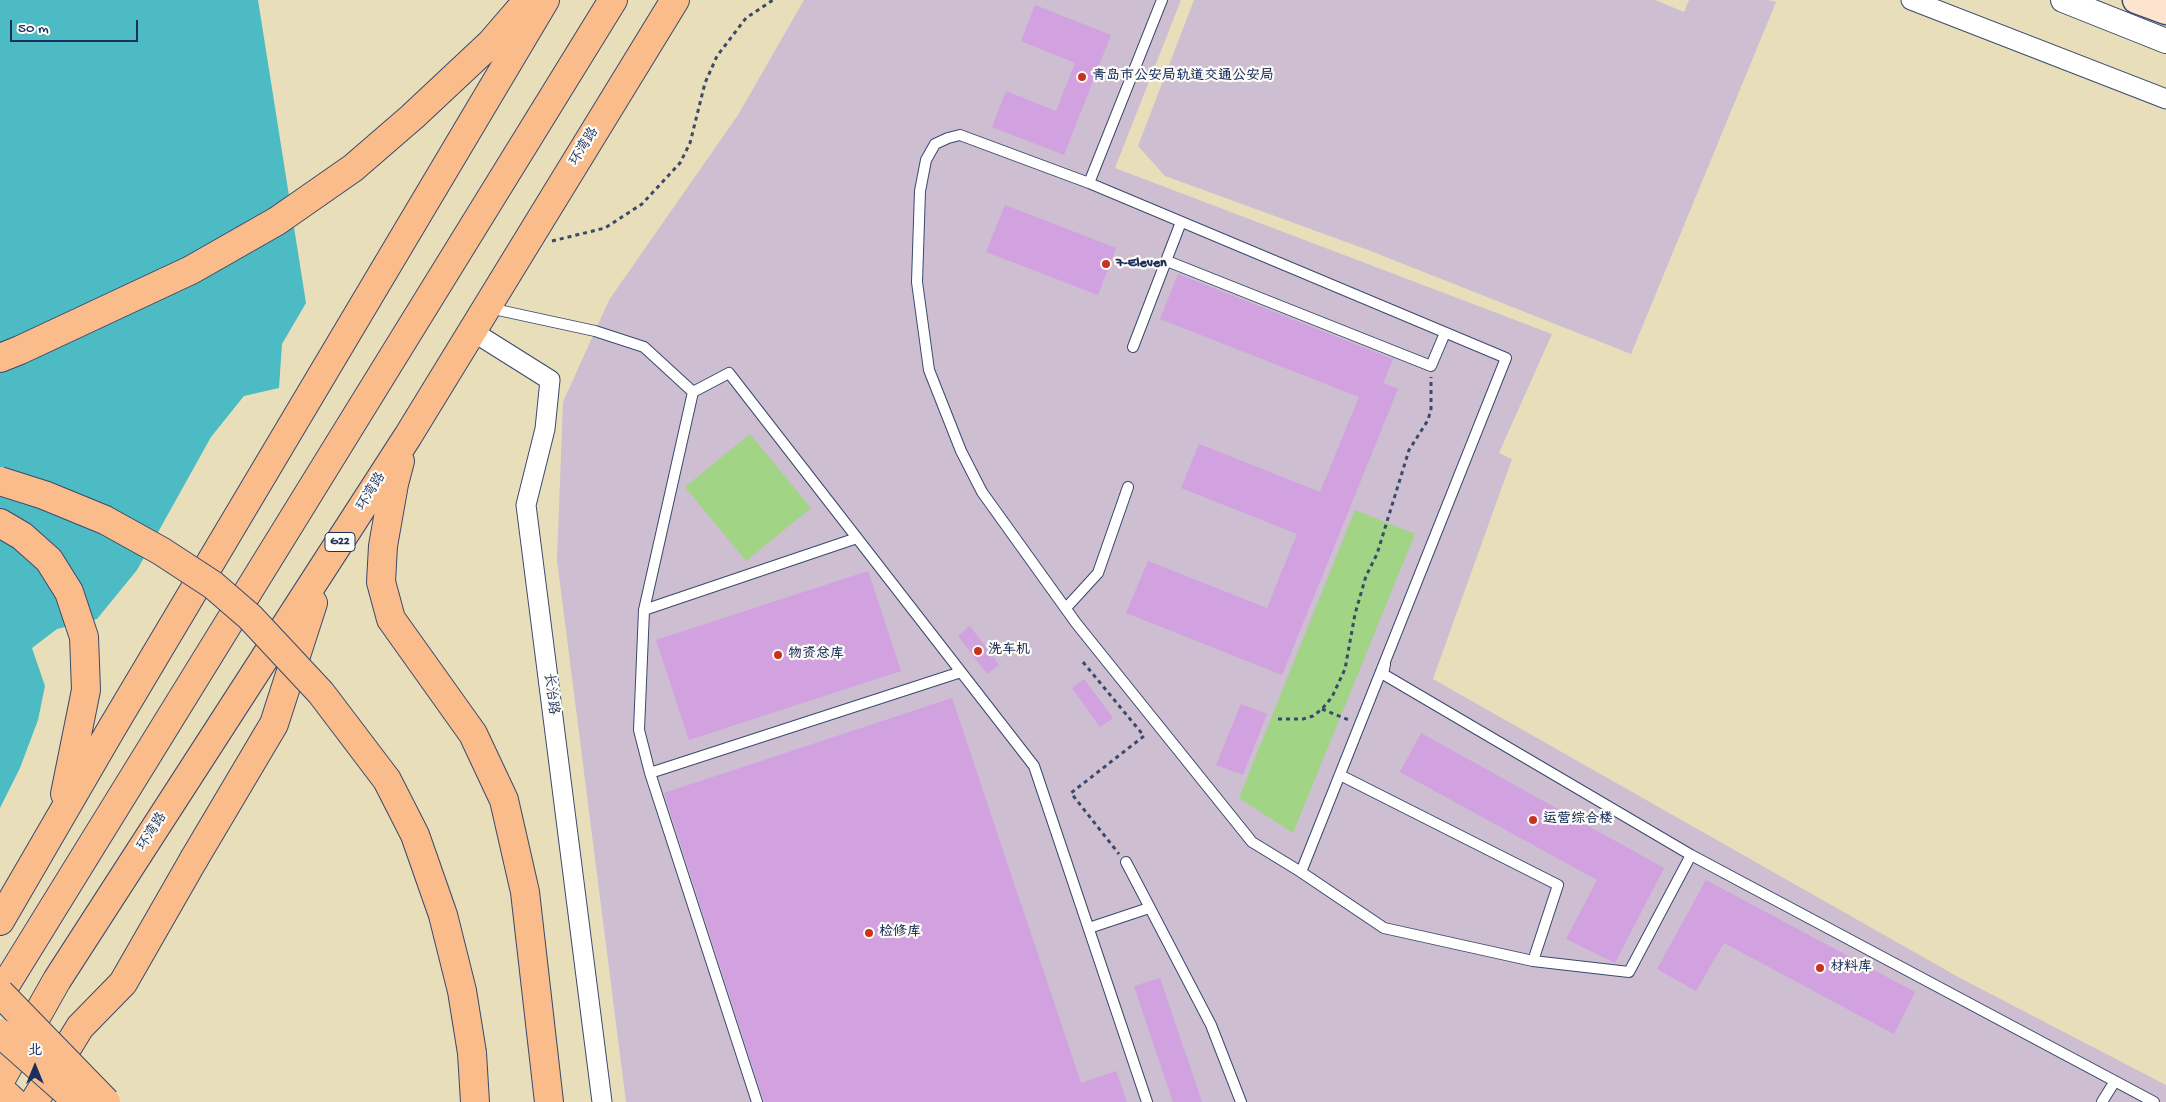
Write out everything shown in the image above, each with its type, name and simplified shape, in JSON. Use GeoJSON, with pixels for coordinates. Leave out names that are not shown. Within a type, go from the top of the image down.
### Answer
{"type":"FeatureCollection","features":[{"type":"Feature","properties":{"kind":"highway"},"geometry":{"type":"LineString","coordinates":[[0,358],[191,270],[277,221],[353,168],[412,117],[491,43],[528,0]]}},
{"type":"Feature","properties":{"kind":"highway"},"geometry":{"type":"LineString","coordinates":[[0,921],[58,824],[117,719],[546,0]]}},
{"type":"Feature","properties":{"kind":"highway"},"geometry":{"type":"LineString","coordinates":[[106,1102],[0,994],[613,0]]}},
{"type":"Feature","properties":{"kind":"highway","name":"环湾路"},"geometry":{"type":"LineString","coordinates":[[0,1081],[57,980],[324,569],[408,436],[675,0]]}},
{"type":"Feature","properties":{"kind":"highway"},"geometry":{"type":"LineString","coordinates":[[408,436],[394,484],[383,546],[381,582],[391,619],[473,734],[504,800],[525,892],[549,1102]]}},
{"type":"Feature","properties":{"kind":"highway"},"geometry":{"type":"LineString","coordinates":[[0,482],[44,495],[105,520],[161,551],[206,580],[250,617],[321,693],[387,780],[415,835],[444,916],[462,991],[472,1052],[475,1102]]}},
{"type":"Feature","properties":{"kind":"highway"},"geometry":{"type":"LineString","coordinates":[[0,523],[22,536],[49,560],[69,592],[84,637],[86,690],[58,824]]}},
{"type":"Feature","properties":{"kind":"highway"},"geometry":{"type":"LineString","coordinates":[[34,1102],[80,1027],[123,983],[274,724],[324,569]]}},
{"type":"Feature","properties":{"kind":"highway"},"geometry":{"type":"LineString","coordinates":[[0,1032],[78,1102]]}},
{"type":"Feature","properties":{"kind":"highway"},"geometry":{"type":"LineString","coordinates":[[0,1089],[14,1102]]}},
{"type":"Feature","properties":{"kind":"main road"},"geometry":{"type":"LineString","coordinates":[[2136,0],[2166,11]]}},
{"type":"Feature","properties":{"kind":"street"},"geometry":{"type":"LineString","coordinates":[[1911,0],[2166,99]]}},
{"type":"Feature","properties":{"kind":"street"},"geometry":{"type":"LineString","coordinates":[[2063,0],[2166,41]]}},
{"type":"Feature","properties":{"kind":"street","name":"长治路"},"geometry":{"type":"LineString","coordinates":[[472,331],[550,380],[544,429],[526,505],[602,1102]]}},
{"type":"Feature","properties":{"kind":"lane"},"geometry":{"type":"LineString","coordinates":[[1089,183],[1162,0]]}},
{"type":"Feature","properties":{"kind":"lane"},"geometry":{"type":"LineString","coordinates":[[1301,872],[1506,358],[1089,183],[960,136],[948,138],[935,144],[926,160],[920,191],[917,282],[929,370],[961,451],[982,492],[1066,608],[1252,842],[1301,872],[1384,928],[1533,961],[1629,972],[1691,855]]}},
{"type":"Feature","properties":{"kind":"lane"},"geometry":{"type":"LineString","coordinates":[[1133,347],[1181,222]]}},
{"type":"Feature","properties":{"kind":"lane"},"geometry":{"type":"LineString","coordinates":[[1167,261],[1431,366],[1445,333]]}},
{"type":"Feature","properties":{"kind":"lane"},"geometry":{"type":"LineString","coordinates":[[487,307],[595,331],[644,347],[693,392]]}},
{"type":"Feature","properties":{"kind":"lane"},"geometry":{"type":"LineString","coordinates":[[757,1102],[650,773],[639,730],[644,610],[693,392],[729,373],[1034,766],[1147,1102]]}},
{"type":"Feature","properties":{"kind":"lane"},"geometry":{"type":"LineString","coordinates":[[1066,608],[1098,573],[1128,487]]}},
{"type":"Feature","properties":{"kind":"lane"},"geometry":{"type":"LineString","coordinates":[[644,610],[857,538]]}},
{"type":"Feature","properties":{"kind":"lane"},"geometry":{"type":"LineString","coordinates":[[1385,662],[1383,674],[1691,855],[2154,1102]]}},
{"type":"Feature","properties":{"kind":"lane"},"geometry":{"type":"LineString","coordinates":[[650,773],[961,672]]}},
{"type":"Feature","properties":{"kind":"lane"},"geometry":{"type":"LineString","coordinates":[[1340,775],[1558,885],[1533,961]]}},
{"type":"Feature","properties":{"kind":"lane"},"geometry":{"type":"LineString","coordinates":[[1126,862],[1211,1025],[1241,1102]]}},
{"type":"Feature","properties":{"kind":"lane"},"geometry":{"type":"LineString","coordinates":[[1088,928],[1149,908]]}},
{"type":"Feature","properties":{"kind":"lane"},"geometry":{"type":"LineString","coordinates":[[2102,1102],[2115,1081]]}},
{"type":"Feature","properties":{"kind":"path"},"geometry":{"type":"LineString","coordinates":[[523,248],[605,228],[642,204],[680,163],[690,143],[705,83],[717,56],[746,18],[773,0]]}},
{"type":"Feature","properties":{"kind":"path"},"geometry":{"type":"LineString","coordinates":[[1278,720],[1303,719],[1313,716],[1332,697],[1345,669],[1355,614],[1366,576],[1377,554],[1409,450],[1428,420],[1431,409],[1431,366]]}},
{"type":"Feature","properties":{"kind":"path"},"geometry":{"type":"LineString","coordinates":[[1083,662],[1144,736],[1071,793],[1126,862]]}},
{"type":"Feature","properties":{"kind":"path"},"geometry":{"type":"LineString","coordinates":[[1322,709],[1360,724]]}},
{"type":"Feature","properties":{"kind":"shaded area"},"geometry":{"type":"Polygon","coordinates":[[[804,0],[1181,0],[1115,168],[1552,334],[1499,453],[1512,459],[1433,679],[1960,978],[2166,1085],[2166,1102],[626,1102],[557,560],[563,402],[609,300],[738,115],[804,0]]]}},
{"type":"Feature","properties":{"kind":"shaded area"},"geometry":{"type":"Polygon","coordinates":[[[1194,0],[1655,0],[1684,12],[1689,0],[1768,0],[1776,2],[1631,354],[1368,250],[1165,176],[1138,146],[1194,0]]]}},
{"type":"Feature","properties":{"kind":"green space"},"geometry":{"type":"Polygon","coordinates":[[[750,434],[811,508],[746,561],[685,487],[750,434]]]}},
{"type":"Feature","properties":{"kind":"green space"},"geometry":{"type":"Polygon","coordinates":[[[1355,510],[1415,534],[1293,833],[1239,798],[1355,510]]]}},
{"type":"Feature","properties":{"kind":"water"},"geometry":{"type":"Polygon","coordinates":[[[0,0],[258,0],[306,303],[282,344],[279,388],[244,396],[211,437],[137,570],[97,619],[57,629],[32,648],[45,686],[38,720],[20,768],[0,808],[0,0]]]}},
{"type":"Feature","properties":{"kind":"building","name":"青岛市公安局轨道交通公安局"},"geometry":{"type":"Polygon","coordinates":[[[1035,5],[1111,35],[1064,155],[992,127],[1006,91],[1056,111],[1075,63],[1021,41],[1035,5]]]}},
{"type":"Feature","properties":{"kind":"building"},"geometry":{"type":"Polygon","coordinates":[[[1005,205],[1116,248],[1098,295],[986,252],[1005,205]]]}},
{"type":"Feature","properties":{"kind":"building"},"geometry":{"type":"Polygon","coordinates":[[[1178,274],[1393,359],[1383,383],[1398,389],[1282,675],[1126,613],[1148,561],[1267,608],[1297,534],[1181,488],[1199,444],[1320,492],[1359,397],[1160,319],[1178,274]]]}},
{"type":"Feature","properties":{"kind":"building","name":"物资总库"},"geometry":{"type":"Polygon","coordinates":[[[868,571],[901,671],[689,740],[656,640],[868,571]]]}},
{"type":"Feature","properties":{"kind":"building","name":"洗车机"},"geometry":{"type":"Polygon","coordinates":[[[970,626],[999,665],[987,674],[958,636],[970,626]]]}},
{"type":"Feature","properties":{"kind":"building"},"geometry":{"type":"Polygon","coordinates":[[[1084,679],[1113,718],[1100,727],[1072,688],[1084,679]]]}},
{"type":"Feature","properties":{"kind":"building","name":"检修库"},"geometry":{"type":"Polygon","coordinates":[[[952,698],[1081,1083],[1116,1071],[1127,1102],[764,1102],[664,793],[952,698]]]}},
{"type":"Feature","properties":{"kind":"building"},"geometry":{"type":"Polygon","coordinates":[[[1241,704],[1267,714],[1243,775],[1216,765],[1241,704]]]}},
{"type":"Feature","properties":{"kind":"building","name":"运营综合楼"},"geometry":{"type":"Polygon","coordinates":[[[1421,733],[1664,868],[1615,963],[1566,939],[1597,880],[1400,772],[1421,733]]]}},
{"type":"Feature","properties":{"kind":"building","name":"材料库"},"geometry":{"type":"Polygon","coordinates":[[[1706,880],[1915,992],[1894,1034],[1724,943],[1696,991],[1657,969],[1706,880]]]}},
{"type":"Feature","properties":{"kind":"building"},"geometry":{"type":"Polygon","coordinates":[[[1160,978],[1202,1102],[1173,1102],[1134,986],[1160,978]]]}},
{"type":"Feature","properties":{"kind":"place","name":"青岛市公安局轨道交通公安局"},"geometry":{"type":"Point","coordinates":[1082,77]}},
{"type":"Feature","properties":{"kind":"place","name":"7-Eleven"},"geometry":{"type":"Point","coordinates":[1106,264]}},
{"type":"Feature","properties":{"kind":"place","name":"洗车机"},"geometry":{"type":"Point","coordinates":[978,651]}},
{"type":"Feature","properties":{"kind":"place","name":"物资总库"},"geometry":{"type":"Point","coordinates":[778,655]}},
{"type":"Feature","properties":{"kind":"place","name":"运营综合楼"},"geometry":{"type":"Point","coordinates":[1533,820]}},
{"type":"Feature","properties":{"kind":"place","name":"检修库"},"geometry":{"type":"Point","coordinates":[869,933]}},
{"type":"Feature","properties":{"kind":"place","name":"材料库"},"geometry":{"type":"Point","coordinates":[1820,968]}}]}
